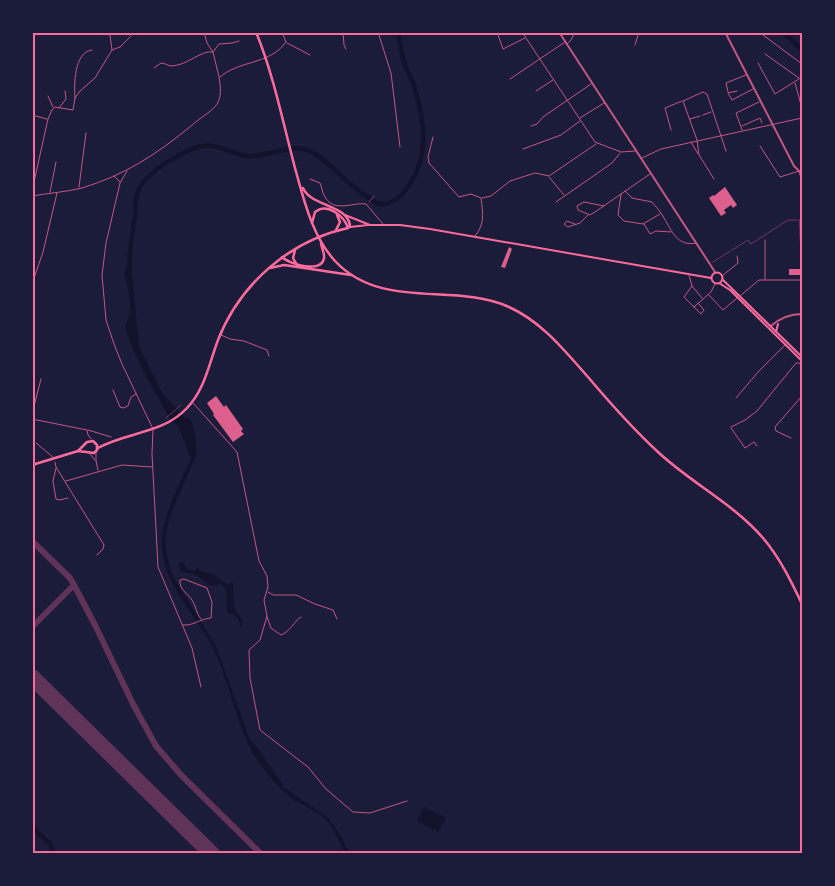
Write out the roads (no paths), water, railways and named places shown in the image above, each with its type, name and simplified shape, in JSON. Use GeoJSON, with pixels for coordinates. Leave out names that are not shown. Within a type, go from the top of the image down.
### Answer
{"type":"FeatureCollection","features":[{"type":"Feature","properties":{"kind":"main road"},"geometry":{"type":"LineString","coordinates":[[256,32],[312,224],[334,260],[352,275],[373,286],[398,292],[468,296],[486,299],[510,307],[531,319],[555,340],[646,441],[669,462],[732,509],[754,528],[779,559],[802,604]]}},
{"type":"Feature","properties":{"kind":"main road"},"geometry":{"type":"LineString","coordinates":[[298,177],[308,196],[345,215],[370,225]]}},
{"type":"Feature","properties":{"kind":"main road"},"geometry":{"type":"LineString","coordinates":[[312,224],[314,214],[318,209],[326,208],[344,218],[349,228]]}},
{"type":"Feature","properties":{"kind":"main road"},"geometry":{"type":"LineString","coordinates":[[335,231],[340,221],[336,213]]}},
{"type":"Feature","properties":{"kind":"main road"},"geometry":{"type":"LineString","coordinates":[[345,215],[349,220],[349,228]]}},
{"type":"Feature","properties":{"kind":"main road"},"geometry":{"type":"LineString","coordinates":[[78,451],[88,453],[97,450],[107,443],[154,429],[167,423],[188,407],[203,384],[220,335],[241,298],[282,257],[335,231],[384,224],[424,228],[711,278],[715,284],[719,283],[726,286],[739,297]]}},
{"type":"Feature","properties":{"kind":"main road"},"geometry":{"type":"LineString","coordinates":[[282,257],[289,263],[297,265],[315,266],[321,264],[324,256],[321,241]]}},
{"type":"Feature","properties":{"kind":"main road"},"geometry":{"type":"LineString","coordinates":[[295,249],[293,258],[297,265]]}},
{"type":"Feature","properties":{"kind":"main road"},"geometry":{"type":"LineString","coordinates":[[282,257],[284,265]]}},
{"type":"Feature","properties":{"kind":"main road"},"geometry":{"type":"LineString","coordinates":[[268,269],[284,265],[352,275]]}},
{"type":"Feature","properties":{"kind":"main road"},"geometry":{"type":"LineString","coordinates":[[711,278],[715,272],[719,273],[722,276],[719,283]]}},
{"type":"Feature","properties":{"kind":"main road"},"geometry":{"type":"LineString","coordinates":[[722,279],[802,361]]}},
{"type":"Feature","properties":{"kind":"main road"},"geometry":{"type":"LineString","coordinates":[[776,332],[778,324]]}},
{"type":"Feature","properties":{"kind":"main road"},"geometry":{"type":"LineString","coordinates":[[770,328],[802,357]]}},
{"type":"Feature","properties":{"kind":"main road"},"geometry":{"type":"LineString","coordinates":[[32,464],[78,451],[87,442],[107,443]]}},
{"type":"Feature","properties":{"kind":"main road"},"geometry":{"type":"LineString","coordinates":[[94,442],[97,450]]}},
{"type":"Feature","properties":{"kind":"main road"},"geometry":{"type":"LineString","coordinates":[[85,446],[88,453]]}},
{"type":"Feature","properties":{"kind":"street"},"geometry":{"type":"LineString","coordinates":[[99,32],[110,34],[112,50]]}},
{"type":"Feature","properties":{"kind":"street"},"geometry":{"type":"LineString","coordinates":[[32,196],[79,188],[127,171],[171,142],[213,108],[221,98],[219,78],[213,52],[207,43],[204,32]]}},
{"type":"Feature","properties":{"kind":"street"},"geometry":{"type":"LineString","coordinates":[[282,32],[286,42],[310,56]]}},
{"type":"Feature","properties":{"kind":"street"},"geometry":{"type":"LineString","coordinates":[[343,32],[346,50]]}},
{"type":"Feature","properties":{"kind":"street"},"geometry":{"type":"LineString","coordinates":[[378,32],[391,73],[400,147]]}},
{"type":"Feature","properties":{"kind":"street"},"geometry":{"type":"LineString","coordinates":[[497,32],[503,49],[526,38]]}},
{"type":"Feature","properties":{"kind":"street"},"geometry":{"type":"LineString","coordinates":[[522,32],[597,144],[621,152],[636,151]]}},
{"type":"Feature","properties":{"kind":"street"},"geometry":{"type":"LineString","coordinates":[[559,32],[715,272]]}},
{"type":"Feature","properties":{"kind":"street"},"geometry":{"type":"LineString","coordinates":[[510,79],[571,40],[575,32]]}},
{"type":"Feature","properties":{"kind":"street"},"geometry":{"type":"LineString","coordinates":[[635,45],[639,32]]}},
{"type":"Feature","properties":{"kind":"street"},"geometry":{"type":"LineString","coordinates":[[725,32],[794,166],[802,174]]}},
{"type":"Feature","properties":{"kind":"street"},"geometry":{"type":"LineString","coordinates":[[759,32],[802,64]]}},
{"type":"Feature","properties":{"kind":"street"},"geometry":{"type":"LineString","coordinates":[[75,98],[80,90],[95,78],[112,50],[120,47],[131,36]]}},
{"type":"Feature","properties":{"kind":"street"},"geometry":{"type":"LineString","coordinates":[[213,52],[219,44],[239,41]]}},
{"type":"Feature","properties":{"kind":"street"},"geometry":{"type":"LineString","coordinates":[[219,78],[233,68],[252,64],[265,58],[280,49],[286,42]]}},
{"type":"Feature","properties":{"kind":"street"},"geometry":{"type":"LineString","coordinates":[[53,108],[74,110],[74,84],[78,61],[84,53],[92,50]]}},
{"type":"Feature","properties":{"kind":"street"},"geometry":{"type":"LineString","coordinates":[[154,68],[161,63],[172,66],[184,64],[202,52],[213,52]]}},
{"type":"Feature","properties":{"kind":"street"},"geometry":{"type":"LineString","coordinates":[[765,54],[802,78]]}},
{"type":"Feature","properties":{"kind":"street"},"geometry":{"type":"LineString","coordinates":[[758,63],[776,94],[802,78]]}},
{"type":"Feature","properties":{"kind":"street"},"geometry":{"type":"LineString","coordinates":[[746,75],[726,83],[731,99],[733,100],[754,89]]}},
{"type":"Feature","properties":{"kind":"street"},"geometry":{"type":"LineString","coordinates":[[536,91],[553,79]]}},
{"type":"Feature","properties":{"kind":"street"},"geometry":{"type":"LineString","coordinates":[[794,82],[802,108]]}},
{"type":"Feature","properties":{"kind":"street"},"geometry":{"type":"LineString","coordinates":[[531,126],[537,124],[543,117],[592,84]]}},
{"type":"Feature","properties":{"kind":"street"},"geometry":{"type":"LineString","coordinates":[[60,108],[66,99],[65,91]]}},
{"type":"Feature","properties":{"kind":"street"},"geometry":{"type":"LineString","coordinates":[[728,93],[737,91]]}},
{"type":"Feature","properties":{"kind":"street"},"geometry":{"type":"LineString","coordinates":[[671,130],[665,108],[706,92],[726,151]]}},
{"type":"Feature","properties":{"kind":"street"},"geometry":{"type":"LineString","coordinates":[[32,191],[48,119],[53,108],[48,96]]}},
{"type":"Feature","properties":{"kind":"street"},"geometry":{"type":"LineString","coordinates":[[683,100],[697,140],[699,155]]}},
{"type":"Feature","properties":{"kind":"street"},"geometry":{"type":"LineString","coordinates":[[742,130],[736,113],[760,101]]}},
{"type":"Feature","properties":{"kind":"street"},"geometry":{"type":"LineString","coordinates":[[523,149],[561,135],[580,119],[605,103]]}},
{"type":"Feature","properties":{"kind":"street"},"geometry":{"type":"LineString","coordinates":[[690,120],[713,111]]}},
{"type":"Feature","properties":{"kind":"street"},"geometry":{"type":"LineString","coordinates":[[32,116],[48,119]]}},
{"type":"Feature","properties":{"kind":"street"},"geometry":{"type":"LineString","coordinates":[[741,127],[758,118],[762,122]]}},
{"type":"Feature","properties":{"kind":"street"},"geometry":{"type":"LineString","coordinates":[[641,159],[661,149],[802,118]]}},
{"type":"Feature","properties":{"kind":"street"},"geometry":{"type":"LineString","coordinates":[[79,188],[86,133]]}},
{"type":"Feature","properties":{"kind":"street"},"geometry":{"type":"LineString","coordinates":[[433,137],[428,157],[429,163],[459,197],[471,194],[481,198],[491,196],[510,181],[535,173],[549,176],[597,144]]}},
{"type":"Feature","properties":{"kind":"street"},"geometry":{"type":"LineString","coordinates":[[690,142],[714,180]]}},
{"type":"Feature","properties":{"kind":"street"},"geometry":{"type":"LineString","coordinates":[[760,146],[780,177],[799,171]]}},
{"type":"Feature","properties":{"kind":"street"},"geometry":{"type":"LineString","coordinates":[[556,202],[612,163],[621,152]]}},
{"type":"Feature","properties":{"kind":"street"},"geometry":{"type":"LineString","coordinates":[[50,193],[56,162]]}},
{"type":"Feature","properties":{"kind":"street"},"geometry":{"type":"LineString","coordinates":[[127,171],[120,183],[106,243],[102,275],[106,320],[114,344],[154,429],[152,454],[158,567],[195,656],[200,687]]}},
{"type":"Feature","properties":{"kind":"street"},"geometry":{"type":"LineString","coordinates":[[799,171],[802,182]]}},
{"type":"Feature","properties":{"kind":"street"},"geometry":{"type":"LineString","coordinates":[[575,224],[580,223],[651,174]]}},
{"type":"Feature","properties":{"kind":"street"},"geometry":{"type":"LineString","coordinates":[[113,176],[120,183]]}},
{"type":"Feature","properties":{"kind":"street"},"geometry":{"type":"LineString","coordinates":[[549,176],[564,195]]}},
{"type":"Feature","properties":{"kind":"street"},"geometry":{"type":"LineString","coordinates":[[310,179],[320,183],[324,196],[332,204],[340,206],[366,204],[384,224]]}},
{"type":"Feature","properties":{"kind":"street"},"geometry":{"type":"LineString","coordinates":[[625,191],[632,198],[652,202],[672,232],[682,242],[689,244],[697,242]]}},
{"type":"Feature","properties":{"kind":"street"},"geometry":{"type":"LineString","coordinates":[[32,284],[43,252],[58,192]]}},
{"type":"Feature","properties":{"kind":"street"},"geometry":{"type":"LineString","coordinates":[[621,194],[619,217],[624,221],[644,223],[661,213]]}},
{"type":"Feature","properties":{"kind":"street"},"geometry":{"type":"LineString","coordinates":[[474,237],[480,230],[484,220],[481,198]]}},
{"type":"Feature","properties":{"kind":"street"},"geometry":{"type":"LineString","coordinates":[[590,215],[578,210],[577,206],[580,203],[588,202],[604,206]]}},
{"type":"Feature","properties":{"kind":"street"},"geometry":{"type":"LineString","coordinates":[[713,262],[748,240],[751,244],[788,220],[801,220],[801,269]]}},
{"type":"Feature","properties":{"kind":"street"},"geometry":{"type":"LineString","coordinates":[[644,223],[650,234],[656,231],[672,232]]}},
{"type":"Feature","properties":{"kind":"street"},"geometry":{"type":"LineString","coordinates":[[765,240],[765,280]]}},
{"type":"Feature","properties":{"kind":"street"},"geometry":{"type":"LineString","coordinates":[[722,276],[736,264],[737,256]]}},
{"type":"Feature","properties":{"kind":"street"},"geometry":{"type":"LineString","coordinates":[[689,275],[692,286],[703,299]]}},
{"type":"Feature","properties":{"kind":"street"},"geometry":{"type":"LineString","coordinates":[[708,294],[723,310],[757,281],[802,280],[801,276]]}},
{"type":"Feature","properties":{"kind":"street"},"geometry":{"type":"LineString","coordinates":[[694,307],[713,289],[715,284]]}},
{"type":"Feature","properties":{"kind":"street"},"geometry":{"type":"LineString","coordinates":[[692,286],[684,297],[701,314],[704,310],[698,303]]}},
{"type":"Feature","properties":{"kind":"street"},"geometry":{"type":"LineString","coordinates":[[770,328],[781,319],[793,314],[802,314]]}},
{"type":"Feature","properties":{"kind":"street"},"geometry":{"type":"LineString","coordinates":[[770,328],[778,324],[781,319]]}},
{"type":"Feature","properties":{"kind":"street"},"geometry":{"type":"LineString","coordinates":[[220,335],[230,339],[244,340],[267,350],[270,356]]}},
{"type":"Feature","properties":{"kind":"street"},"geometry":{"type":"LineString","coordinates":[[736,398],[759,371],[786,345]]}},
{"type":"Feature","properties":{"kind":"street"},"geometry":{"type":"LineString","coordinates":[[757,446],[754,442],[745,448],[731,427],[746,420],[757,411],[796,363],[802,366]]}},
{"type":"Feature","properties":{"kind":"street"},"geometry":{"type":"LineString","coordinates":[[32,414],[41,379]]}},
{"type":"Feature","properties":{"kind":"street"},"geometry":{"type":"LineString","coordinates":[[113,390],[120,407],[123,408],[128,406],[131,397],[136,393]]}},
{"type":"Feature","properties":{"kind":"street"},"geometry":{"type":"LineString","coordinates":[[791,438],[776,431],[775,427],[802,396]]}},
{"type":"Feature","properties":{"kind":"street"},"geometry":{"type":"LineString","coordinates":[[192,402],[237,452],[239,457],[259,561],[267,576],[267,591],[264,600],[271,628],[282,635],[293,627],[296,620],[301,617]]}},
{"type":"Feature","properties":{"kind":"street"},"geometry":{"type":"LineString","coordinates":[[166,418],[181,405]]}},
{"type":"Feature","properties":{"kind":"street"},"geometry":{"type":"LineString","coordinates":[[32,419],[111,437]]}},
{"type":"Feature","properties":{"kind":"street"},"geometry":{"type":"LineString","coordinates":[[87,430],[87,442]]}},
{"type":"Feature","properties":{"kind":"street"},"geometry":{"type":"LineString","coordinates":[[88,435],[94,442]]}},
{"type":"Feature","properties":{"kind":"street"},"geometry":{"type":"LineString","coordinates":[[36,443],[54,458]]}},
{"type":"Feature","properties":{"kind":"street"},"geometry":{"type":"LineString","coordinates":[[97,450],[96,461],[98,471]]}},
{"type":"Feature","properties":{"kind":"street"},"geometry":{"type":"LineString","coordinates":[[88,453],[96,461]]}},
{"type":"Feature","properties":{"kind":"street"},"geometry":{"type":"LineString","coordinates":[[56,462],[54,481],[56,499],[68,498]]}},
{"type":"Feature","properties":{"kind":"street"},"geometry":{"type":"LineString","coordinates":[[65,481],[122,465],[153,467]]}},
{"type":"Feature","properties":{"kind":"street"},"geometry":{"type":"LineString","coordinates":[[56,467],[103,543],[103,549],[97,555]]}},
{"type":"Feature","properties":{"kind":"street"},"geometry":{"type":"LineString","coordinates":[[183,625],[212,617],[211,598],[208,589],[203,586],[184,579],[180,580],[180,584],[186,594],[193,601],[200,619]]}},
{"type":"Feature","properties":{"kind":"street"},"geometry":{"type":"LineString","coordinates":[[267,591],[273,595],[296,595],[302,597],[333,610],[337,619]]}},
{"type":"Feature","properties":{"kind":"street"},"geometry":{"type":"LineString","coordinates":[[267,616],[262,636],[257,644],[249,650],[250,678],[260,730],[308,768],[326,789],[353,812],[370,813],[407,801]]}},
{"type":"Feature","properties":{"kind":"waterway"},"geometry":{"type":"LineString","coordinates":[[129,269],[136,199],[143,182],[172,159],[200,147],[215,146],[247,156],[262,155],[288,149],[303,149],[318,156],[358,191],[379,204],[386,204],[400,196],[413,178],[419,165],[422,152],[423,125],[413,83],[403,59],[398,32]]}},
{"type":"Feature","properties":{"kind":"waterway"},"geometry":{"type":"LineString","coordinates":[[783,32],[802,50]]}},
{"type":"Feature","properties":{"kind":"waterway"},"geometry":{"type":"LineString","coordinates":[[253,746],[280,784]]}},
{"type":"Feature","properties":{"kind":"waterway"},"geometry":{"type":"LineString","coordinates":[[32,827],[50,844],[54,854]]}}]}
